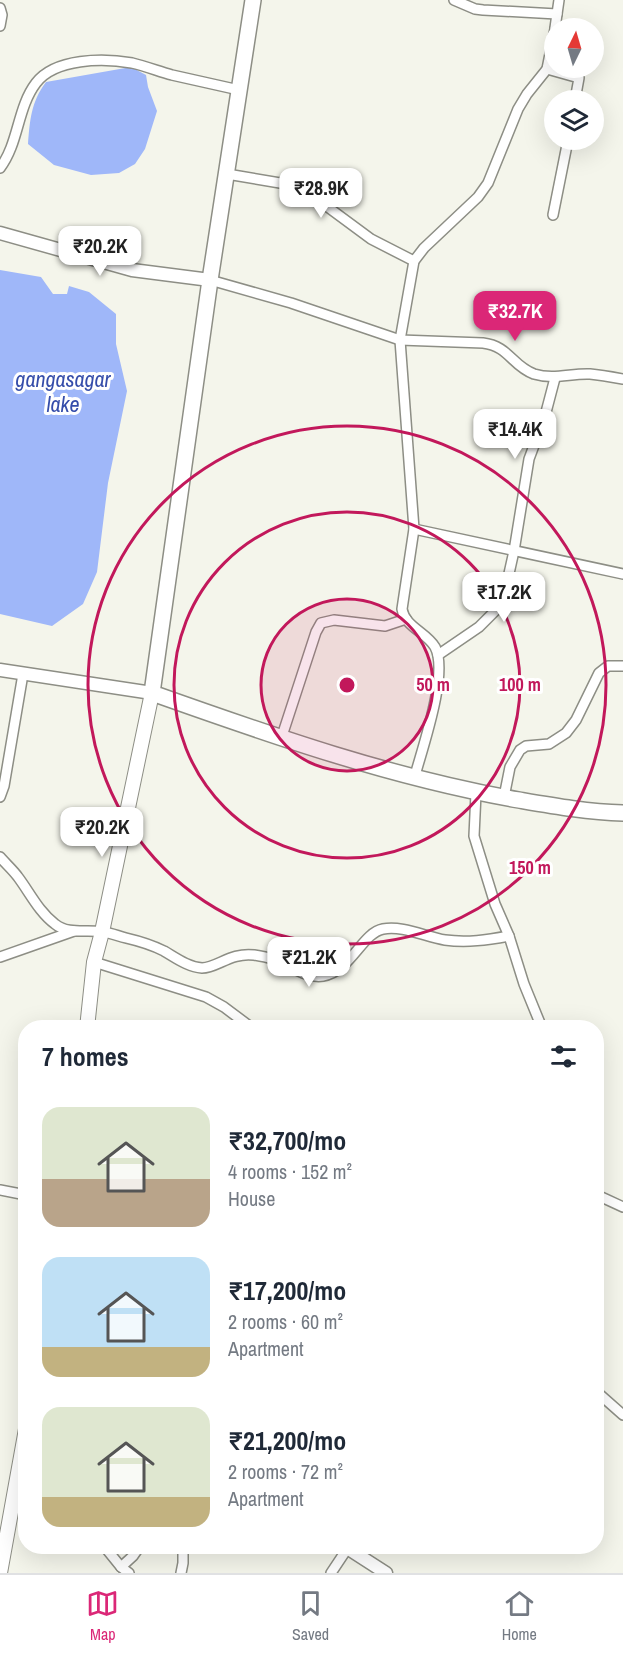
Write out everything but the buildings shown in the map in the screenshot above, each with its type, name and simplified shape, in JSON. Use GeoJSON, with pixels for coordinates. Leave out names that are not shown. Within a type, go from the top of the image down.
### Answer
{"type":"FeatureCollection","features":[{"type":"Feature","properties":{"kind":"main road"},"geometry":{"type":"LineString","coordinates":[[88,1020],[94,962],[152,693],[210,280],[253,0]]}},
{"type":"Feature","properties":{"kind":"main road"},"geometry":{"type":"LineString","coordinates":[[152,693],[282,739],[414,779],[476,793],[593,812],[623,813]]}},
{"type":"Feature","properties":{"kind":"main road"},"geometry":{"type":"LineString","coordinates":[[0,1573],[18,1498]]}},
{"type":"Feature","properties":{"kind":"street"},"geometry":{"type":"LineString","coordinates":[[454,0],[483,10],[557,14]]}},
{"type":"Feature","properties":{"kind":"street"},"geometry":{"type":"LineString","coordinates":[[556,18],[559,0]]}},
{"type":"Feature","properties":{"kind":"street"},"geometry":{"type":"LineString","coordinates":[[0,8],[2,15],[0,26]]}},
{"type":"Feature","properties":{"kind":"street"},"geometry":{"type":"LineString","coordinates":[[0,168],[11,150],[34,85],[43,75],[77,62],[102,60],[132,63],[240,90]]}},
{"type":"Feature","properties":{"kind":"street"},"geometry":{"type":"LineString","coordinates":[[414,779],[440,675],[438,655],[434,645],[406,619],[402,609],[414,528],[400,340],[414,261],[424,248],[478,197],[488,183],[518,109],[544,73]]}},
{"type":"Feature","properties":{"kind":"street"},"geometry":{"type":"LineString","coordinates":[[553,215],[566,150]]}},
{"type":"Feature","properties":{"kind":"street"},"geometry":{"type":"LineString","coordinates":[[227,174],[286,184],[325,205],[371,239],[414,261]]}},
{"type":"Feature","properties":{"kind":"street"},"geometry":{"type":"LineString","coordinates":[[0,233],[132,270],[210,280],[291,303],[400,340],[491,344],[502,348],[531,373],[555,378],[588,374],[623,379]]}},
{"type":"Feature","properties":{"kind":"street"},"geometry":{"type":"LineString","coordinates":[[438,655],[480,627],[498,608],[504,597],[529,459],[555,378]]}},
{"type":"Feature","properties":{"kind":"street"},"geometry":{"type":"LineString","coordinates":[[414,528],[623,574]]}},
{"type":"Feature","properties":{"kind":"street"},"geometry":{"type":"LineString","coordinates":[[282,739],[321,622],[334,620],[385,626],[406,619]]}},
{"type":"Feature","properties":{"kind":"street"},"geometry":{"type":"LineString","coordinates":[[504,797],[510,767],[520,750],[526,746],[549,744],[566,733],[576,720],[598,673],[608,666],[623,666]]}},
{"type":"Feature","properties":{"kind":"street"},"geometry":{"type":"LineString","coordinates":[[0,670],[152,693]]}},
{"type":"Feature","properties":{"kind":"street"},"geometry":{"type":"LineString","coordinates":[[0,797],[4,786],[23,674]]}},
{"type":"Feature","properties":{"kind":"street"},"geometry":{"type":"LineString","coordinates":[[476,793],[474,836],[495,904],[509,936],[524,984],[539,1020]]}},
{"type":"Feature","properties":{"kind":"street"},"geometry":{"type":"LineString","coordinates":[[0,857],[18,876],[35,903],[53,923],[66,930],[102,932],[138,941],[162,950],[184,963],[200,968],[236,956],[250,955],[270,958],[314,976],[324,976],[337,970],[369,937],[382,929],[400,929],[458,942],[509,936]]}},
{"type":"Feature","properties":{"kind":"street"},"geometry":{"type":"LineString","coordinates":[[0,957],[75,930]]}},
{"type":"Feature","properties":{"kind":"street"},"geometry":{"type":"LineString","coordinates":[[94,962],[206,997],[241,1020]]}},
{"type":"Feature","properties":{"kind":"street"},"geometry":{"type":"LineString","coordinates":[[0,1190],[18,1193]]}},
{"type":"Feature","properties":{"kind":"street"},"geometry":{"type":"LineString","coordinates":[[604,1198],[623,1207]]}},
{"type":"Feature","properties":{"kind":"street"},"geometry":{"type":"LineString","coordinates":[[604,1398],[623,1415]]}},
{"type":"Feature","properties":{"kind":"street"},"geometry":{"type":"LineString","coordinates":[[111,1554],[125,1570],[134,1554]]}},
{"type":"Feature","properties":{"kind":"street"},"geometry":{"type":"LineString","coordinates":[[181,1573],[182,1554]]}},
{"type":"Feature","properties":{"kind":"street"},"geometry":{"type":"LineString","coordinates":[[331,1573],[342,1554]]}},
{"type":"Feature","properties":{"kind":"street"},"geometry":{"type":"LineString","coordinates":[[355,1554],[386,1573]]}},
{"type":"Feature","properties":{"kind":"water"},"geometry":{"type":"Polygon","coordinates":[[[131,67],[146,75],[157,111],[145,149],[135,164],[119,173],[91,175],[54,165],[28,144],[34,104],[46,82],[131,67]]]}},
{"type":"Feature","properties":{"kind":"water","name":"gangasagar lake"},"geometry":{"type":"Polygon","coordinates":[[[0,270],[41,277],[53,294],[67,294],[69,286],[89,292],[116,314],[116,344],[127,391],[108,483],[97,572],[83,604],[52,626],[0,614],[0,270]]]}}]}
